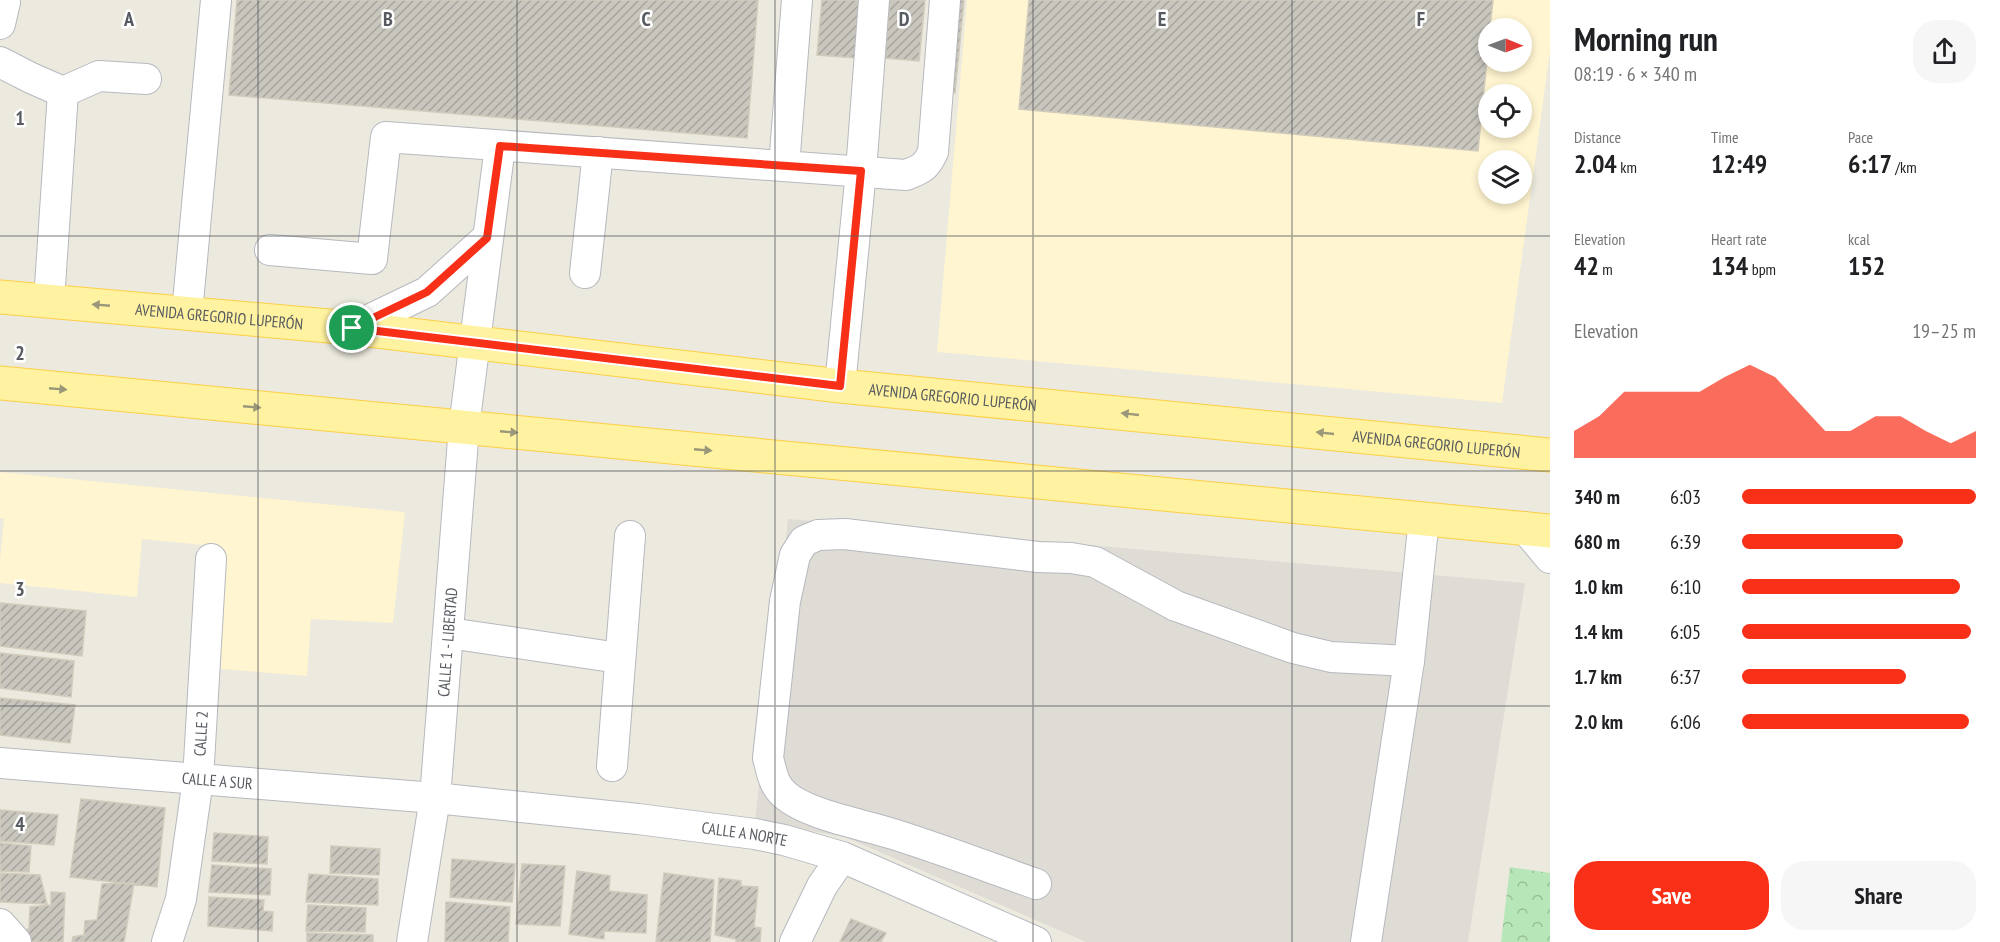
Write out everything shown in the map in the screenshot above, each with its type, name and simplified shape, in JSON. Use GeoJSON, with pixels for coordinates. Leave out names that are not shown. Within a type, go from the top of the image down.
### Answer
{"type":"FeatureCollection","features":[{"type":"Feature","properties":{"kind":"main road","name":"AVENIDA GREGORIO LUPERÓN"},"geometry":{"type":"LineString","coordinates":[[0,297],[352,328],[840,386],[1550,455]]}},
{"type":"Feature","properties":{"kind":"main road"},"geometry":{"type":"LineString","coordinates":[[0,383],[1537,529]]}},
{"type":"Feature","properties":{"kind":"street"},"geometry":{"type":"LineString","coordinates":[[187,313],[216,0]]}},
{"type":"Feature","properties":{"kind":"street"},"geometry":{"type":"LineString","coordinates":[[784,166],[797,0]]}},
{"type":"Feature","properties":{"kind":"street"},"geometry":{"type":"LineString","coordinates":[[840,386],[861,171],[874,0]]}},
{"type":"Feature","properties":{"kind":"street"},"geometry":{"type":"LineString","coordinates":[[270,250],[372,259],[386,137],[906,175],[921,170],[933,152],[945,0]]}},
{"type":"Feature","properties":{"kind":"street"},"geometry":{"type":"LineString","coordinates":[[0,62],[63,92],[99,76],[146,79]]}},
{"type":"Feature","properties":{"kind":"street"},"geometry":{"type":"LineString","coordinates":[[49,301],[63,92]]}},
{"type":"Feature","properties":{"kind":"street","name":"CALLE 1 - LIBERTAD"},"geometry":{"type":"LineString","coordinates":[[412,942],[435,798],[464,428],[500,146]]}},
{"type":"Feature","properties":{"kind":"street"},"geometry":{"type":"LineString","coordinates":[[585,273],[598,152]]}},
{"type":"Feature","properties":{"kind":"street"},"geometry":{"type":"LineString","coordinates":[[352,328],[427,292],[487,238]]}},
{"type":"Feature","properties":{"kind":"street"},"geometry":{"type":"LineString","coordinates":[[1366,942],[1409,661],[1424,519]]}},
{"type":"Feature","properties":{"kind":"street"},"geometry":{"type":"LineString","coordinates":[[1537,529],[1550,558]]}},
{"type":"Feature","properties":{"kind":"street"},"geometry":{"type":"LineString","coordinates":[[1036,884],[905,838],[816,811],[794,802],[774,783],[768,758],[785,601],[795,555],[804,541],[818,535],[845,534],[1095,562],[1176,606],[1293,648],[1331,657],[1409,661]]}},
{"type":"Feature","properties":{"kind":"street"},"geometry":{"type":"LineString","coordinates":[[612,766],[630,536]]}},
{"type":"Feature","properties":{"kind":"street","name":"CALLE 2"},"geometry":{"type":"LineString","coordinates":[[167,942],[181,899],[198,779],[211,559]]}},
{"type":"Feature","properties":{"kind":"street"},"geometry":{"type":"LineString","coordinates":[[449,633],[619,658]]}},
{"type":"Feature","properties":{"kind":"street","name":"CALLE A SUR"},"geometry":{"type":"LineString","coordinates":[[0,763],[435,798]]}},
{"type":"Feature","properties":{"kind":"street","name":"CALLE A NORTE"},"geometry":{"type":"LineString","coordinates":[[435,798],[722,828],[784,840],[842,857],[1036,942]]}},
{"type":"Feature","properties":{"kind":"street"},"geometry":{"type":"LineString","coordinates":[[795,942],[822,886],[842,857]]}},
{"type":"Feature","properties":{"kind":"street"},"geometry":{"type":"LineString","coordinates":[[0,924],[16,942]]}},
{"type":"Feature","properties":{"kind":"shaded area"},"geometry":{"type":"Polygon","coordinates":[[[967,0],[1550,0],[1550,51],[1532,183],[1532,150],[1478,150],[1478,204],[1529,204],[1502,403],[937,352],[967,0]]]}},
{"type":"Feature","properties":{"kind":"shaded area"},"geometry":{"type":"Polygon","coordinates":[[[0,472],[405,512],[393,623],[311,619],[307,676],[221,669],[222,547],[142,539],[137,597],[0,583],[4,519],[0,518],[0,472]]]}},
{"type":"Feature","properties":{"kind":"shaded area"},"geometry":{"type":"Polygon","coordinates":[[[788,519],[1525,583],[1468,942],[1086,942],[845,837],[755,821],[788,519]]]}},
{"type":"Feature","properties":{"kind":"green space"},"geometry":{"type":"Polygon","coordinates":[[[1510,867],[1550,873],[1550,942],[1501,942],[1510,867]]]}},
{"type":"Feature","properties":{"kind":"building"},"geometry":{"type":"Polygon","coordinates":[[[237,0],[758,0],[747,138],[229,95],[237,0]]]}},
{"type":"Feature","properties":{"kind":"building"},"geometry":{"type":"Polygon","coordinates":[[[822,0],[861,0],[856,58],[817,55],[822,0]]]}},
{"type":"Feature","properties":{"kind":"building"},"geometry":{"type":"Polygon","coordinates":[[[890,0],[925,0],[919,61],[885,58],[890,0]]]}},
{"type":"Feature","properties":{"kind":"building"},"geometry":{"type":"Polygon","coordinates":[[[947,0],[964,0],[955,93],[939,91],[947,0]]]}},
{"type":"Feature","properties":{"kind":"building"},"geometry":{"type":"Polygon","coordinates":[[[1029,0],[1493,0],[1491,18],[1478,18],[1478,72],[1486,72],[1485,84],[1478,84],[1478,151],[1019,109],[1029,0]]]}},
{"type":"Feature","properties":{"kind":"building"},"geometry":{"type":"Polygon","coordinates":[[[0,603],[86,611],[82,656],[0,646],[0,603]]]}},
{"type":"Feature","properties":{"kind":"building"},"geometry":{"type":"Polygon","coordinates":[[[0,653],[74,661],[71,697],[0,688],[0,653]]]}},
{"type":"Feature","properties":{"kind":"building"},"geometry":{"type":"Polygon","coordinates":[[[0,698],[75,705],[70,743],[0,735],[0,698]]]}},
{"type":"Feature","properties":{"kind":"building"},"geometry":{"type":"Polygon","coordinates":[[[81,799],[165,808],[157,887],[70,877],[81,799]]]}},
{"type":"Feature","properties":{"kind":"building"},"geometry":{"type":"Polygon","coordinates":[[[0,810],[58,815],[54,845],[0,841],[0,810]]]}},
{"type":"Feature","properties":{"kind":"building"},"geometry":{"type":"Polygon","coordinates":[[[214,833],[268,837],[267,864],[212,861],[214,833]]]}},
{"type":"Feature","properties":{"kind":"building"},"geometry":{"type":"Polygon","coordinates":[[[0,843],[31,846],[29,872],[0,871],[0,843]]]}},
{"type":"Feature","properties":{"kind":"building"},"geometry":{"type":"Polygon","coordinates":[[[331,846],[380,849],[379,875],[330,873],[331,846]]]}},
{"type":"Feature","properties":{"kind":"building"},"geometry":{"type":"Polygon","coordinates":[[[452,859],[515,864],[512,902],[450,897],[452,859]]]}},
{"type":"Feature","properties":{"kind":"building"},"geometry":{"type":"Polygon","coordinates":[[[522,864],[565,866],[560,926],[516,924],[522,864]]]}},
{"type":"Feature","properties":{"kind":"building"},"geometry":{"type":"Polygon","coordinates":[[[212,865],[271,869],[270,895],[209,892],[212,865]]]}},
{"type":"Feature","properties":{"kind":"building"},"geometry":{"type":"Polygon","coordinates":[[[577,871],[610,876],[609,891],[647,895],[646,933],[604,931],[604,939],[569,934],[577,871]]]}},
{"type":"Feature","properties":{"kind":"building"},"geometry":{"type":"Polygon","coordinates":[[[0,873],[40,875],[47,904],[0,902],[0,873]]]}},
{"type":"Feature","properties":{"kind":"building"},"geometry":{"type":"Polygon","coordinates":[[[664,873],[714,880],[710,942],[656,942],[664,873]]]}},
{"type":"Feature","properties":{"kind":"building"},"geometry":{"type":"Polygon","coordinates":[[[309,874],[378,879],[378,905],[306,902],[309,874]]]}},
{"type":"Feature","properties":{"kind":"building"},"geometry":{"type":"Polygon","coordinates":[[[719,878],[741,881],[741,886],[758,887],[754,927],[761,928],[760,942],[736,942],[736,939],[715,935],[719,878]]]}},
{"type":"Feature","properties":{"kind":"building"},"geometry":{"type":"Polygon","coordinates":[[[134,883],[124,942],[72,942],[73,937],[84,935],[85,921],[97,920],[102,884],[134,883]]]}},
{"type":"Feature","properties":{"kind":"building"},"geometry":{"type":"Polygon","coordinates":[[[51,892],[65,893],[63,942],[23,942],[18,938],[29,928],[30,907],[51,905],[51,892]]]}},
{"type":"Feature","properties":{"kind":"building"},"geometry":{"type":"Polygon","coordinates":[[[209,897],[264,900],[263,911],[273,912],[272,931],[208,926],[209,897]]]}},
{"type":"Feature","properties":{"kind":"building"},"geometry":{"type":"Polygon","coordinates":[[[446,902],[510,907],[508,942],[445,942],[446,902]]]}},
{"type":"Feature","properties":{"kind":"building"},"geometry":{"type":"Polygon","coordinates":[[[308,905],[366,908],[365,932],[306,931],[308,905]]]}},
{"type":"Feature","properties":{"kind":"building"},"geometry":{"type":"Polygon","coordinates":[[[851,919],[886,933],[881,942],[840,942],[851,919]]]}},
{"type":"Feature","properties":{"kind":"building"},"geometry":{"type":"Polygon","coordinates":[[[307,933],[373,935],[373,942],[307,942],[307,933]]]}},
{"type":"Feature","properties":{"kind":"route"},"geometry":{"type":"LineString","coordinates":[[500,146],[861,171],[840,386],[352,328],[427,292],[487,238],[500,146]]}}]}
